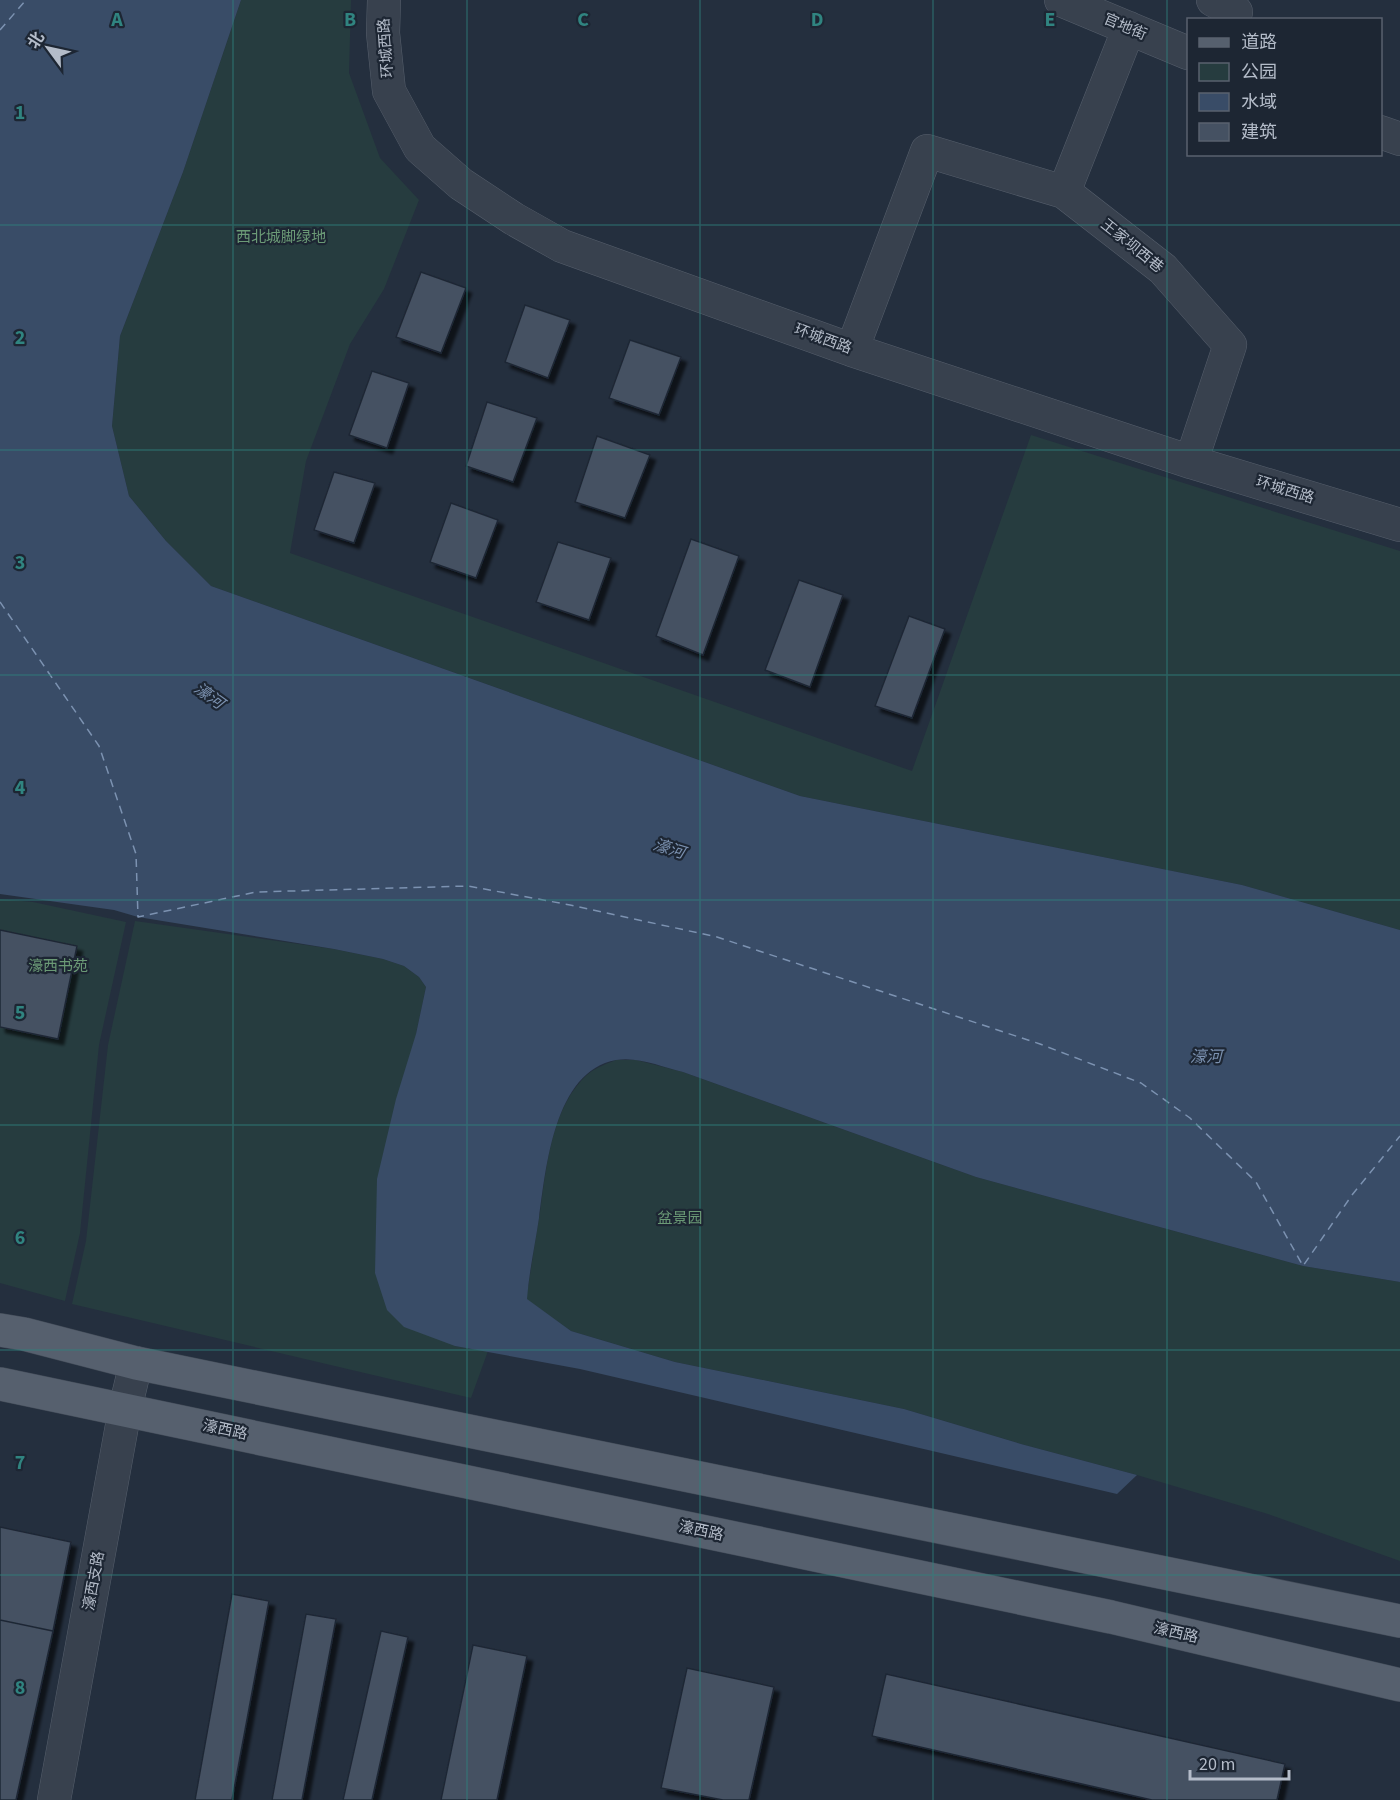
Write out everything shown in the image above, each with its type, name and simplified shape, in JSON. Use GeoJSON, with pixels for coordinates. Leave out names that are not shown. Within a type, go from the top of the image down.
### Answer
{"type":"FeatureCollection","features":[{"type":"Feature","properties":{"kind":"main road"},"geometry":{"type":"LineString","coordinates":[[0,1330],[136,1363],[1400,1621]]}},
{"type":"Feature","properties":{"kind":"main road","name":"濠西路"},"geometry":{"type":"LineString","coordinates":[[0,1384],[1111,1617],[1400,1685]]}},
{"type":"Feature","properties":{"kind":"street","name":"环城西路"},"geometry":{"type":"LineString","coordinates":[[384,0],[383,33],[389,91],[420,148],[461,184],[514,219],[562,246],[852,350],[1191,462],[1400,525]]}},
{"type":"Feature","properties":{"kind":"street","name":"官地街"},"geometry":{"type":"LineString","coordinates":[[1060,0],[1187,53]]}},
{"type":"Feature","properties":{"kind":"street"},"geometry":{"type":"LineString","coordinates":[[1213,0],[1236,12],[1234,18]]}},
{"type":"Feature","properties":{"kind":"street"},"geometry":{"type":"LineString","coordinates":[[852,350],[927,151],[1064,192],[1129,28]]}},
{"type":"Feature","properties":{"kind":"street"},"geometry":{"type":"LineString","coordinates":[[1382,133],[1400,139]]}},
{"type":"Feature","properties":{"kind":"street","name":"王家坝西巷"},"geometry":{"type":"LineString","coordinates":[[1064,192],[1163,269],[1230,345],[1191,462]]}},
{"type":"Feature","properties":{"kind":"street","name":"濠西支路"},"geometry":{"type":"LineString","coordinates":[[54,1800],[125,1409],[136,1363]]}},
{"type":"Feature","properties":{"kind":"green space","name":"西北城脚绿地"},"geometry":{"type":"Polygon","coordinates":[[[241,0],[351,0],[349,73],[380,158],[419,200],[384,289],[350,344],[306,461],[290,553],[912,771],[1031,435],[1400,551],[1400,930],[1242,885],[800,796],[211,586],[166,541],[129,496],[112,426],[120,336],[183,172],[241,0]]]}},
{"type":"Feature","properties":{"kind":"green space","name":"濠西书苑"},"geometry":{"type":"Polygon","coordinates":[[[0,899],[33,902],[126,922],[99,1045],[80,1233],[65,1301],[0,1283],[0,899]]]}},
{"type":"Feature","properties":{"kind":"green space"},"geometry":{"type":"Polygon","coordinates":[[[135,921],[334,949],[383,959],[404,966],[419,977],[426,987],[416,1034],[455,1346],[488,1351],[471,1398],[72,1304],[86,1241],[108,1045],[135,921]]]}},
{"type":"Feature","properties":{"kind":"green space","name":"盆景园"},"geometry":{"type":"Polygon","coordinates":[[[616,1060],[636,1060],[683,1072],[976,1177],[1303,1266],[1400,1282],[1400,1561],[1268,1514],[904,1409],[675,1362],[571,1331],[526,1299],[545,1178],[556,1126],[571,1094],[588,1074],[616,1060]]]}},
{"type":"Feature","properties":{"kind":"water","name":"濠河"},"geometry":{"type":"Polygon","coordinates":[[[0,0],[241,0],[183,172],[120,336],[112,426],[129,496],[166,541],[211,586],[800,796],[1242,885],[1400,930],[1400,1282],[1303,1266],[976,1177],[683,1072],[633,1059],[624,1059],[595,1068],[579,1082],[566,1102],[557,1124],[545,1174],[527,1299],[571,1331],[675,1362],[904,1409],[1137,1475],[1117,1494],[580,1369],[455,1346],[404,1327],[387,1310],[375,1273],[377,1179],[396,1099],[416,1034],[426,987],[419,977],[404,966],[383,959],[334,949],[138,917],[114,910],[0,894],[0,0]]]}},
{"type":"Feature","properties":{"kind":"building"},"geometry":{"type":"Polygon","coordinates":[[[421,272],[466,288],[441,353],[396,337],[421,272]]]}},
{"type":"Feature","properties":{"kind":"building"},"geometry":{"type":"Polygon","coordinates":[[[525,305],[570,320],[548,378],[505,362],[525,305]]]}},
{"type":"Feature","properties":{"kind":"building"},"geometry":{"type":"Polygon","coordinates":[[[630,340],[681,357],[659,415],[609,398],[630,340]]]}},
{"type":"Feature","properties":{"kind":"building"},"geometry":{"type":"Polygon","coordinates":[[[372,371],[409,383],[387,448],[349,435],[372,371]]]}},
{"type":"Feature","properties":{"kind":"building"},"geometry":{"type":"Polygon","coordinates":[[[487,402],[537,418],[513,482],[466,466],[487,402]]]}},
{"type":"Feature","properties":{"kind":"building"},"geometry":{"type":"Polygon","coordinates":[[[597,436],[650,455],[625,518],[575,502],[597,436]]]}},
{"type":"Feature","properties":{"kind":"building"},"geometry":{"type":"Polygon","coordinates":[[[334,472],[375,483],[354,543],[314,530],[334,472]]]}},
{"type":"Feature","properties":{"kind":"building"},"geometry":{"type":"Polygon","coordinates":[[[451,503],[498,520],[476,578],[430,562],[451,503]]]}},
{"type":"Feature","properties":{"kind":"building"},"geometry":{"type":"Polygon","coordinates":[[[691,539],[739,556],[703,655],[656,636],[691,539]]]}},
{"type":"Feature","properties":{"kind":"building"},"geometry":{"type":"Polygon","coordinates":[[[558,542],[611,558],[589,620],[536,602],[558,542]]]}},
{"type":"Feature","properties":{"kind":"building"},"geometry":{"type":"Polygon","coordinates":[[[799,580],[843,595],[810,687],[765,670],[799,580]]]}},
{"type":"Feature","properties":{"kind":"building"},"geometry":{"type":"Polygon","coordinates":[[[909,616],[945,629],[912,718],[875,706],[909,616]]]}},
{"type":"Feature","properties":{"kind":"building","name":"濠西书苑"},"geometry":{"type":"Polygon","coordinates":[[[0,930],[77,946],[58,1039],[0,1027],[0,930]]]}},
{"type":"Feature","properties":{"kind":"building"},"geometry":{"type":"Polygon","coordinates":[[[0,1527],[71,1542],[53,1631],[0,1620],[0,1527]]]}},
{"type":"Feature","properties":{"kind":"building"},"geometry":{"type":"Polygon","coordinates":[[[232,1594],[269,1601],[232,1800],[195,1800],[232,1594]]]}},
{"type":"Feature","properties":{"kind":"building"},"geometry":{"type":"Polygon","coordinates":[[[306,1614],[336,1619],[302,1800],[272,1800],[306,1614]]]}},
{"type":"Feature","properties":{"kind":"building"},"geometry":{"type":"Polygon","coordinates":[[[0,1620],[53,1631],[16,1800],[0,1800],[0,1620]]]}},
{"type":"Feature","properties":{"kind":"building"},"geometry":{"type":"Polygon","coordinates":[[[381,1631],[408,1637],[372,1800],[343,1800],[381,1631]]]}},
{"type":"Feature","properties":{"kind":"building"},"geometry":{"type":"Polygon","coordinates":[[[473,1645],[527,1656],[497,1800],[441,1800],[473,1645]]]}},
{"type":"Feature","properties":{"kind":"building"},"geometry":{"type":"Polygon","coordinates":[[[687,1668],[774,1687],[749,1800],[723,1800],[661,1788],[687,1668]]]}},
{"type":"Feature","properties":{"kind":"building"},"geometry":{"type":"Polygon","coordinates":[[[886,1674],[1285,1764],[1277,1800],[1152,1800],[872,1736],[886,1674]]]}},
{"type":"Feature","properties":{"kind":"ferry route"},"geometry":{"type":"LineString","coordinates":[[0,30],[26,0]]}},
{"type":"Feature","properties":{"kind":"ferry route"},"geometry":{"type":"LineString","coordinates":[[0,602],[99,746],[136,854],[138,917],[256,892],[468,886],[570,905],[717,937],[1040,1044],[1141,1083],[1190,1118],[1256,1182],[1303,1266],[1352,1195],[1400,1136]]}}]}
